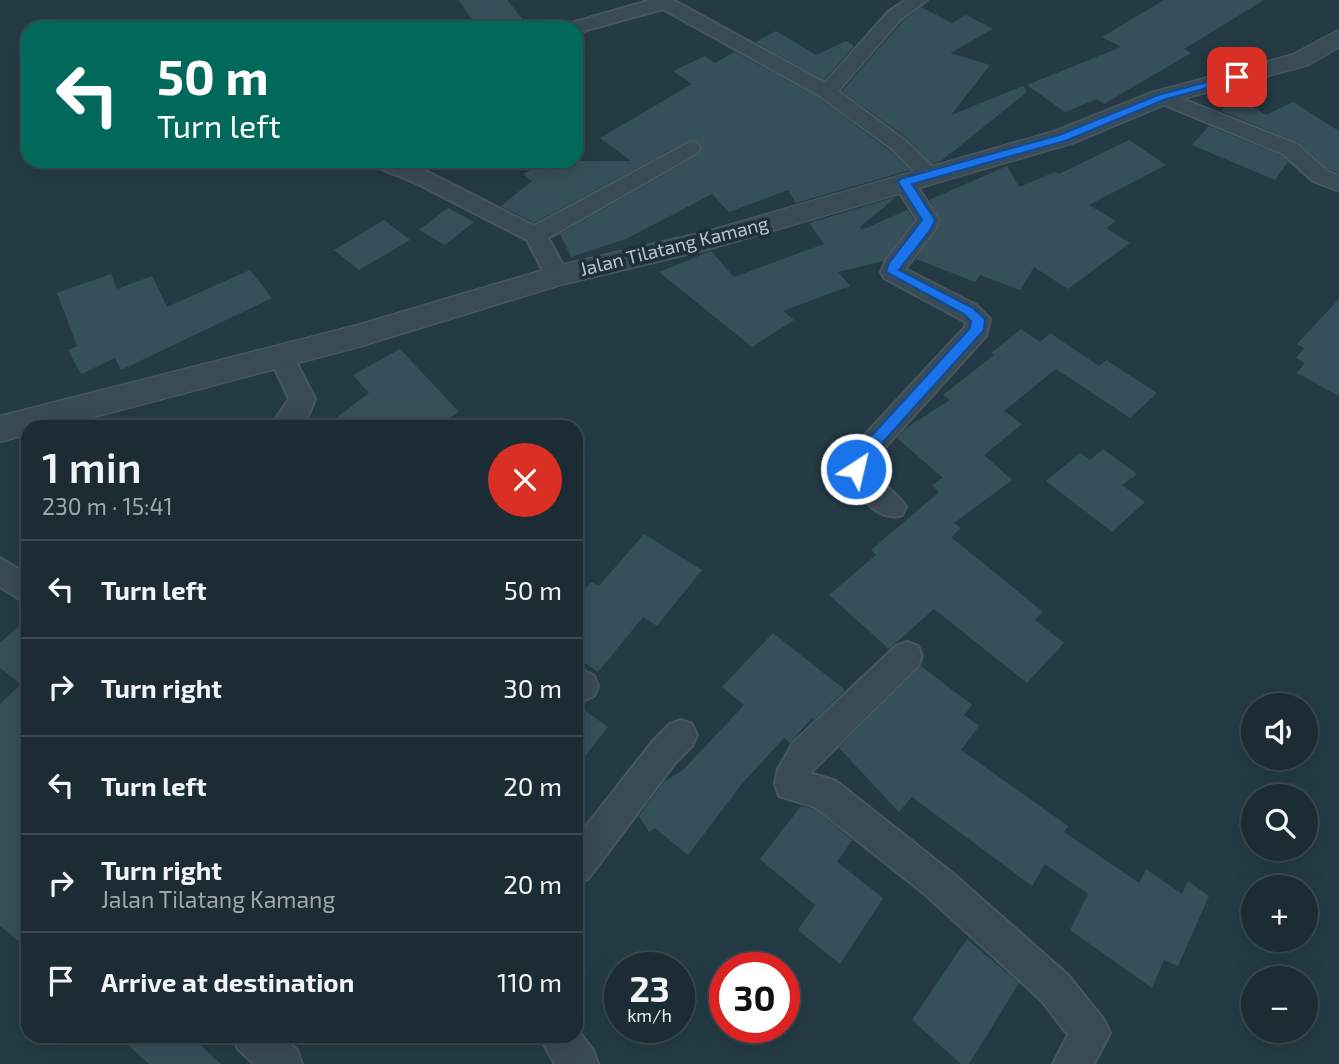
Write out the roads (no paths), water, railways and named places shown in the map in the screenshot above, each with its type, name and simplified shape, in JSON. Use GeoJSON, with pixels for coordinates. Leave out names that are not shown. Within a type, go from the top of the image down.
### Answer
{"type":"FeatureCollection","features":[{"type":"Feature","properties":{"kind":"street"},"geometry":{"type":"LineString","coordinates":[[827,92],[894,16],[918,0]]}},
{"type":"Feature","properties":{"kind":"street"},"geometry":{"type":"LineString","coordinates":[[583,25],[663,2],[827,92],[899,145],[918,179],[928,220],[892,272],[968,311],[978,319],[977,330],[858,460],[856,469],[892,507]]}},
{"type":"Feature","properties":{"kind":"street","name":"Jalan Tilatang Kamang"},"geometry":{"type":"LineString","coordinates":[[35,420],[281,356],[557,276],[706,241],[1063,137],[1162,97],[1300,60],[1339,37]]}},
{"type":"Feature","properties":{"kind":"street"},"geometry":{"type":"LineString","coordinates":[[1162,97],[1290,149],[1320,176],[1339,184]]}},
{"type":"Feature","properties":{"kind":"street"},"geometry":{"type":"LineString","coordinates":[[536,235],[690,148]]}},
{"type":"Feature","properties":{"kind":"street"},"geometry":{"type":"LineString","coordinates":[[398,168],[536,235],[557,276]]}},
{"type":"Feature","properties":{"kind":"street"},"geometry":{"type":"LineString","coordinates":[[281,356],[302,399],[300,407],[289,420]]}},
{"type":"Feature","properties":{"kind":"street","name":"Jalan Tilatang Kamang"},"geometry":{"type":"LineString","coordinates":[[0,429],[21,424]]}},
{"type":"Feature","properties":{"kind":"street"},"geometry":{"type":"LineString","coordinates":[[0,571],[21,585]]}},
{"type":"Feature","properties":{"kind":"street"},"geometry":{"type":"LineString","coordinates":[[907,656],[804,754],[794,769],[791,784],[824,793],[939,884],[1055,988],[1091,1033],[1072,1064]]}},
{"type":"Feature","properties":{"kind":"street"},"geometry":{"type":"LineString","coordinates":[[583,858],[664,752],[681,735]]}},
{"type":"Feature","properties":{"kind":"street"},"geometry":{"type":"LineString","coordinates":[[259,1043],[283,1064]]}},
{"type":"Feature","properties":{"kind":"street"},"geometry":{"type":"LineString","coordinates":[[563,1043],[579,1064]]}}]}
